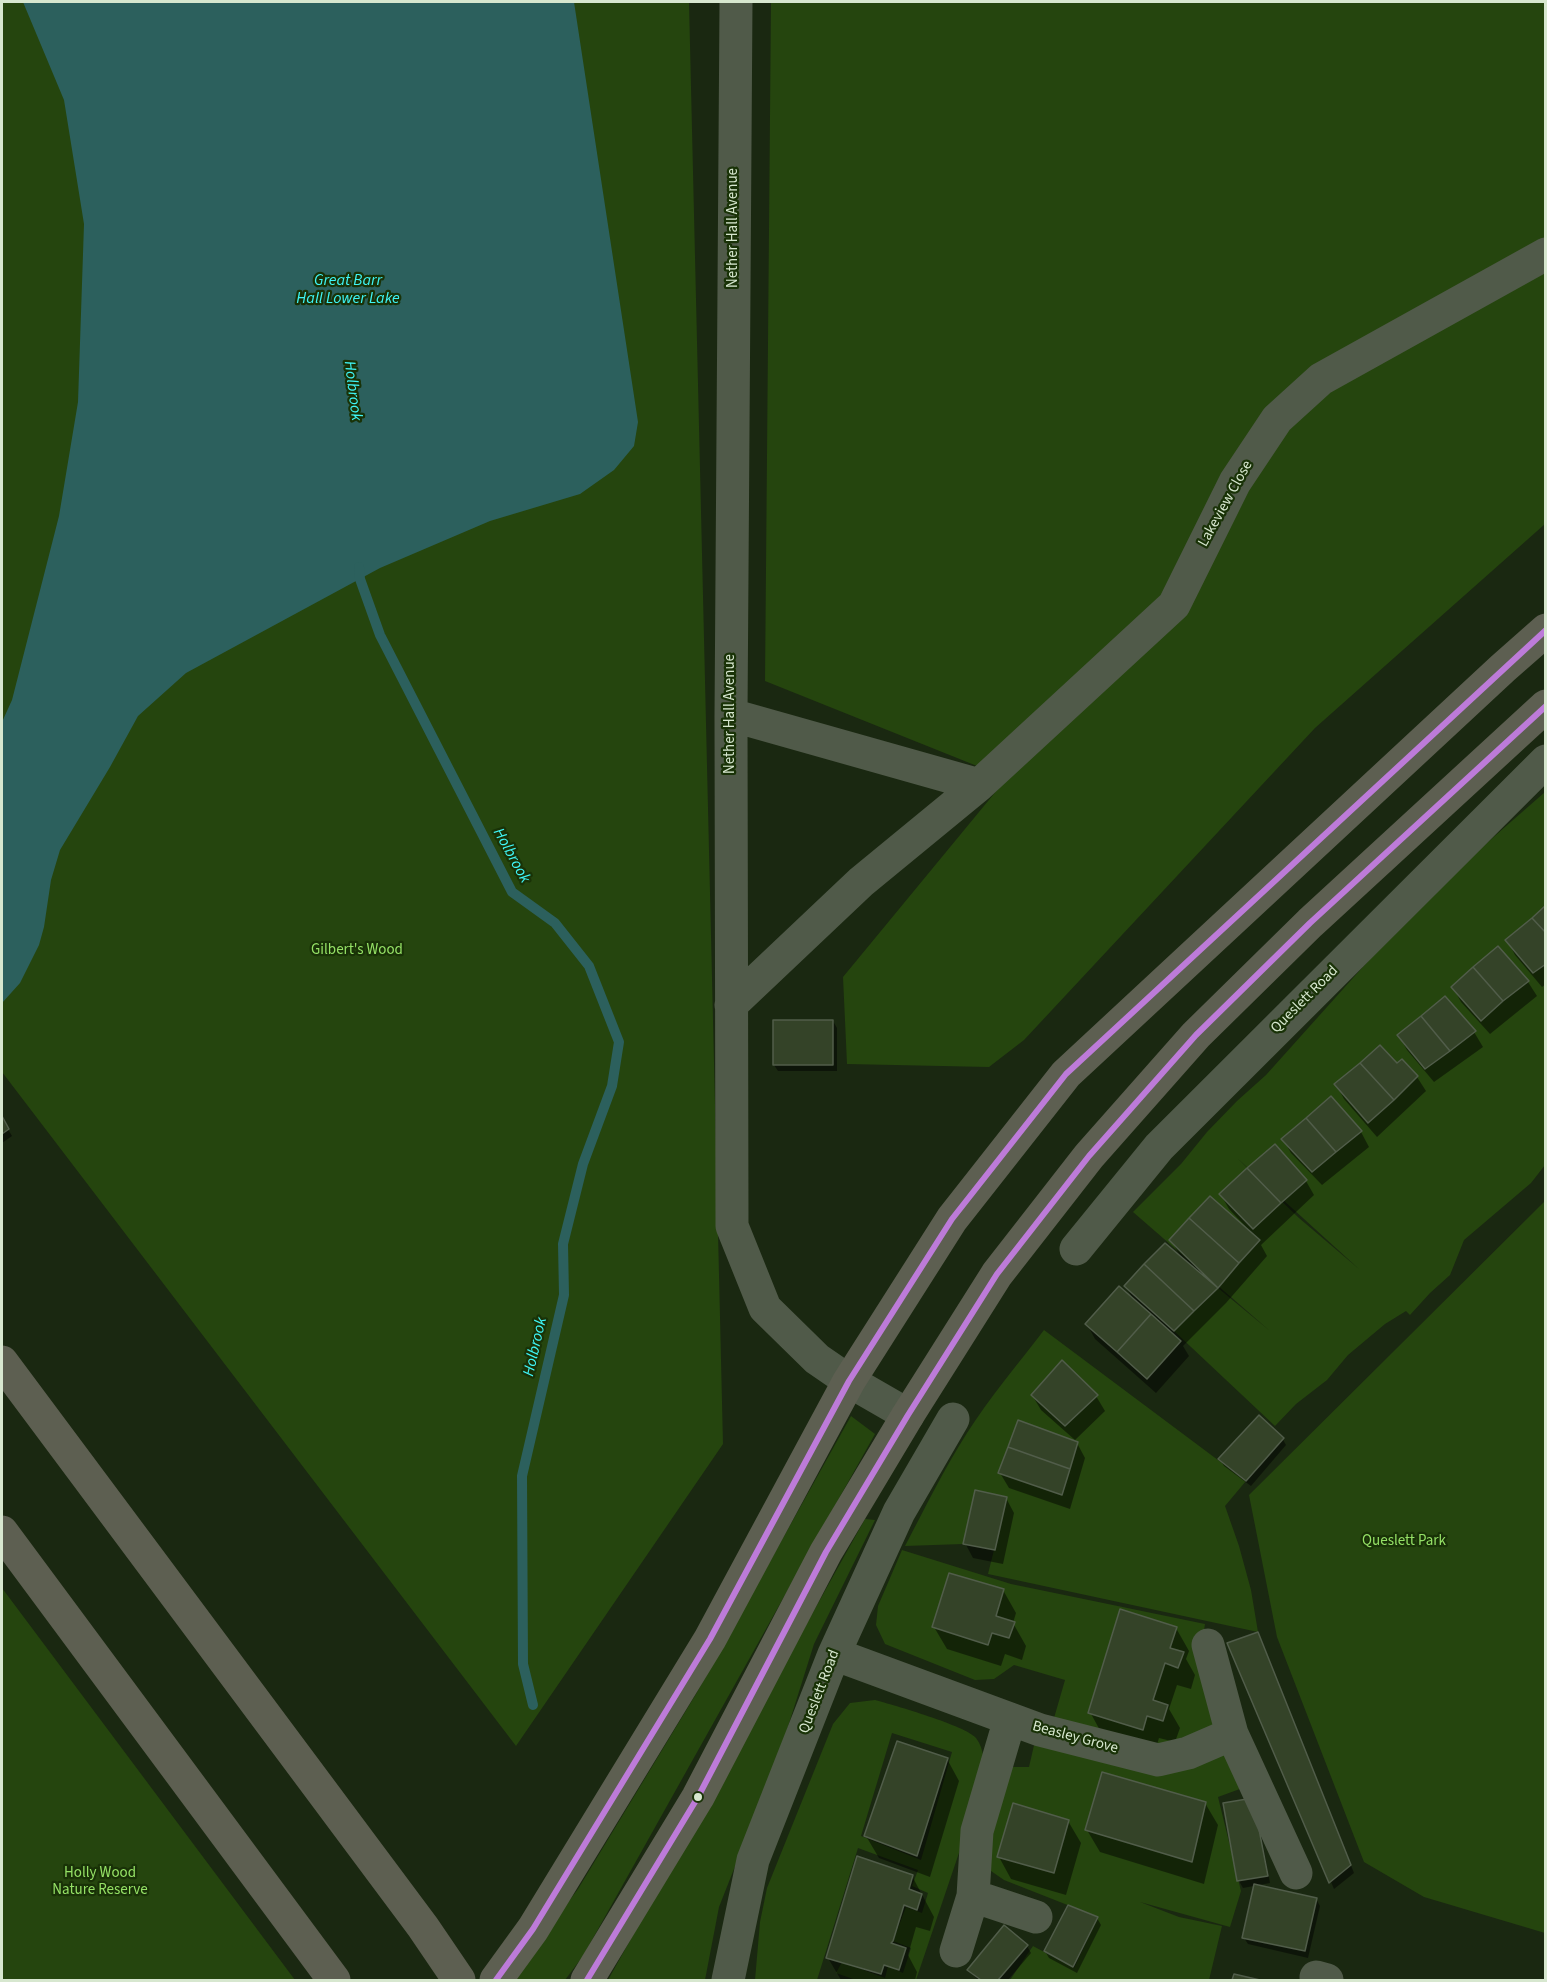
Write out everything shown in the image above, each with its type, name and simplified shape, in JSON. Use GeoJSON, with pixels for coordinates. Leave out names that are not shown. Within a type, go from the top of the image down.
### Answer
{"type":"FeatureCollection","features":[{"type":"Feature","properties":{"kind":"highway"},"geometry":{"type":"LineString","coordinates":[[496,1980],[533,1929],[710,1639],[849,1381],[952,1219],[1066,1074],[1545,630]]}},
{"type":"Feature","properties":{"kind":"highway"},"geometry":{"type":"LineString","coordinates":[[587,1980],[698,1797],[826,1552],[908,1415],[997,1274],[1089,1156],[1196,1035],[1310,922],[1545,706]]}},
{"type":"Feature","properties":{"kind":"highway"},"geometry":{"type":"LineString","coordinates":[[2,1362],[423,1927],[459,1980]]}},
{"type":"Feature","properties":{"kind":"highway"},"geometry":{"type":"LineString","coordinates":[[2,1532],[334,1980]]}},
{"type":"Feature","properties":{"kind":"street","name":"Nether Hall Avenue"},"geometry":{"type":"LineString","coordinates":[[736,2],[731,715],[732,1226],[765,1308],[817,1359],[849,1381],[908,1415]]}},
{"type":"Feature","properties":{"kind":"street","name":"Lakeview Close"},"geometry":{"type":"LineString","coordinates":[[731,1005],[861,882],[979,785],[1174,605],[1235,482],[1277,419],[1321,379],[1545,254]]}},
{"type":"Feature","properties":{"kind":"street"},"geometry":{"type":"LineString","coordinates":[[731,715],[979,785]]}},
{"type":"Feature","properties":{"kind":"street","name":"Queslett Road"},"geometry":{"type":"LineString","coordinates":[[1076,1249],[1159,1147],[1545,761]]}},
{"type":"Feature","properties":{"kind":"street","name":"Queslett Road"},"geometry":{"type":"LineString","coordinates":[[728,1980],[753,1860],[834,1654],[899,1512],[953,1419]]}},
{"type":"Feature","properties":{"kind":"street"},"geometry":{"type":"LineString","coordinates":[[1208,1645],[1232,1734],[1296,1873]]}},
{"type":"Feature","properties":{"kind":"street","name":"Beasley Grove"},"geometry":{"type":"LineString","coordinates":[[834,1654],[1040,1730],[1158,1760],[1188,1753],[1232,1734]]}},
{"type":"Feature","properties":{"kind":"street"},"geometry":{"type":"LineString","coordinates":[[956,1951],[973,1896],[977,1831],[1010,1719]]}},
{"type":"Feature","properties":{"kind":"street"},"geometry":{"type":"LineString","coordinates":[[973,1896],[1036,1917]]}},
{"type":"Feature","properties":{"kind":"green space","name":"Gilbert's Wood"},"geometry":{"type":"Polygon","coordinates":[[[2,2],[689,2],[723,1444],[516,1746],[2,1072],[2,2]]]}},
{"type":"Feature","properties":{"kind":"green space"},"geometry":{"type":"Polygon","coordinates":[[[771,2],[1545,2],[1545,524],[1315,728],[1024,1040],[989,1067],[847,1064],[843,977],[1007,778],[765,681],[771,2]]]}},
{"type":"Feature","properties":{"kind":"green space"},"geometry":{"type":"Polygon","coordinates":[[[1545,792],[1545,1165],[1531,1183],[1464,1240],[1450,1275],[1410,1315],[1406,1311],[1385,1324],[1348,1355],[1327,1380],[1296,1404],[1275,1426],[1174,1331],[1218,1288],[1270,1331],[1133,1212],[1181,1164],[1207,1132],[1237,1101],[1266,1075],[1370,959],[1473,855],[1545,792]],[[1237,1158],[1299,1218],[1359,1269],[1237,1158]]]}},
{"type":"Feature","properties":{"kind":"green space","name":"Queslett Park"},"geometry":{"type":"Polygon","coordinates":[[[1545,1201],[1545,1933],[1424,1897],[1364,1862],[1277,1637],[1249,1495],[1545,1201]]]}},
{"type":"Feature","properties":{"kind":"green space"},"geometry":{"type":"Polygon","coordinates":[[[1044,1330],[1246,1481],[1225,1506],[1251,1590],[1258,1632],[988,1574],[994,1550],[963,1544],[905,1546],[967,1433],[1044,1330]]]}},
{"type":"Feature","properties":{"kind":"green space"},"geometry":{"type":"Polygon","coordinates":[[[851,1416],[875,1434],[583,1956],[565,1980],[510,1980],[578,1889],[696,1694],[851,1416]]]}},
{"type":"Feature","properties":{"kind":"green space"},"geometry":{"type":"Polygon","coordinates":[[[865,1519],[875,1520],[814,1644],[780,1752],[719,1907],[705,1980],[608,1980],[865,1519]]]}},
{"type":"Feature","properties":{"kind":"green space"},"geometry":{"type":"Polygon","coordinates":[[[902,1550],[1011,1584],[1205,1624],[1198,1668],[1216,1729],[1168,1746],[1052,1725],[1065,1680],[1014,1665],[994,1679],[975,1680],[885,1644],[876,1625],[878,1606],[902,1550]]]}},
{"type":"Feature","properties":{"kind":"green space","name":"Holly Wood Nature Reserve"},"geometry":{"type":"Polygon","coordinates":[[[2,1588],[295,1980],[2,1980],[2,1588]]]}},
{"type":"Feature","properties":{"kind":"green space"},"geometry":{"type":"Polygon","coordinates":[[[875,1700],[945,1722],[970,1733],[976,1738],[982,1752],[984,1779],[916,1980],[856,1980],[836,1973],[842,1962],[885,1978],[888,1966],[903,1973],[911,1948],[893,1941],[906,1907],[922,1913],[928,1893],[912,1886],[918,1870],[858,1848],[817,1980],[755,1980],[760,1922],[767,1888],[833,1724],[850,1703],[875,1700]],[[892,1733],[861,1836],[921,1860],[952,1752],[892,1733]]]}},
{"type":"Feature","properties":{"kind":"green space"},"geometry":{"type":"Polygon","coordinates":[[[1035,1741],[1138,1762],[1224,1744],[1248,1786],[1218,1797],[1241,1891],[1230,1927],[1140,1902],[1179,1917],[1222,1926],[1209,1980],[1010,1980],[1033,1946],[1074,1968],[1098,1917],[1004,1880],[991,1871],[983,1853],[1009,1767],[1029,1767],[1035,1741]]]}},
{"type":"Feature","properties":{"kind":"water","name":"Great Barr Hall Lower Lake"},"geometry":{"type":"Polygon","coordinates":[[[23,2],[574,2],[638,422],[634,446],[614,470],[580,494],[490,521],[380,568],[186,673],[138,716],[60,850],[51,880],[39,945],[20,983],[2,1003],[2,722],[12,700],[59,516],[78,402],[84,224],[64,100],[23,2]]]}},
{"type":"Feature","properties":{"kind":"building"},"geometry":{"type":"Polygon","coordinates":[[[1546,905],[1546,933],[1532,918],[1546,905]]]}},
{"type":"Feature","properties":{"kind":"building"},"geometry":{"type":"Polygon","coordinates":[[[1532,918],[1546,933],[1546,964],[1533,973],[1505,940],[1532,918]]]}},
{"type":"Feature","properties":{"kind":"building"},"geometry":{"type":"Polygon","coordinates":[[[1498,946],[1529,981],[1503,1001],[1473,967],[1498,946]]]}},
{"type":"Feature","properties":{"kind":"building"},"geometry":{"type":"Polygon","coordinates":[[[1473,967],[1503,1001],[1481,1021],[1451,987],[1473,967]]]}},
{"type":"Feature","properties":{"kind":"building"},"geometry":{"type":"Polygon","coordinates":[[[1445,996],[1476,1031],[1450,1051],[1421,1016],[1445,996]]]}},
{"type":"Feature","properties":{"kind":"building"},"geometry":{"type":"Polygon","coordinates":[[[1421,1016],[1450,1051],[1425,1069],[1397,1035],[1421,1016]]]}},
{"type":"Feature","properties":{"kind":"building"},"geometry":{"type":"Polygon","coordinates":[[[773,1020],[833,1020],[833,1065],[773,1065],[773,1020]]]}},
{"type":"Feature","properties":{"kind":"building"},"geometry":{"type":"Polygon","coordinates":[[[1380,1045],[1397,1063],[1402,1059],[1418,1076],[1394,1100],[1360,1063],[1380,1045]]]}},
{"type":"Feature","properties":{"kind":"building"},"geometry":{"type":"Polygon","coordinates":[[[1360,1063],[1394,1100],[1368,1123],[1334,1084],[1360,1063]]]}},
{"type":"Feature","properties":{"kind":"building"},"geometry":{"type":"Polygon","coordinates":[[[1331,1096],[1362,1131],[1336,1152],[1306,1118],[1331,1096]]]}},
{"type":"Feature","properties":{"kind":"building"},"geometry":{"type":"Polygon","coordinates":[[[2,1116],[9,1129],[2,1134],[2,1116]]]}},
{"type":"Feature","properties":{"kind":"building"},"geometry":{"type":"Polygon","coordinates":[[[1306,1118],[1336,1152],[1312,1172],[1281,1139],[1306,1118]]]}},
{"type":"Feature","properties":{"kind":"building"},"geometry":{"type":"Polygon","coordinates":[[[1275,1144],[1307,1180],[1281,1203],[1247,1168],[1275,1144]]]}},
{"type":"Feature","properties":{"kind":"building"},"geometry":{"type":"Polygon","coordinates":[[[1247,1168],[1281,1203],[1253,1229],[1219,1194],[1247,1168]]]}},
{"type":"Feature","properties":{"kind":"building"},"geometry":{"type":"Polygon","coordinates":[[[1210,1196],[1260,1240],[1239,1263],[1189,1218],[1210,1196]]]}},
{"type":"Feature","properties":{"kind":"building"},"geometry":{"type":"Polygon","coordinates":[[[1189,1218],[1239,1263],[1218,1288],[1169,1240],[1189,1218]]]}},
{"type":"Feature","properties":{"kind":"building"},"geometry":{"type":"Polygon","coordinates":[[[1165,1243],[1218,1288],[1194,1311],[1144,1264],[1165,1243]]]}},
{"type":"Feature","properties":{"kind":"building"},"geometry":{"type":"Polygon","coordinates":[[[1144,1264],[1194,1311],[1174,1331],[1124,1286],[1144,1264]]]}},
{"type":"Feature","properties":{"kind":"building"},"geometry":{"type":"Polygon","coordinates":[[[1119,1286],[1151,1314],[1117,1352],[1085,1324],[1119,1286]]]}},
{"type":"Feature","properties":{"kind":"building"},"geometry":{"type":"Polygon","coordinates":[[[1151,1314],[1181,1341],[1147,1379],[1117,1352],[1151,1314]]]}},
{"type":"Feature","properties":{"kind":"building"},"geometry":{"type":"Polygon","coordinates":[[[1062,1360],[1098,1395],[1065,1426],[1031,1395],[1062,1360]]]}},
{"type":"Feature","properties":{"kind":"building"},"geometry":{"type":"Polygon","coordinates":[[[1259,1415],[1284,1438],[1246,1481],[1218,1459],[1259,1415]]]}},
{"type":"Feature","properties":{"kind":"building"},"geometry":{"type":"Polygon","coordinates":[[[1018,1420],[1078,1442],[1070,1469],[1008,1447],[1018,1420]]]}},
{"type":"Feature","properties":{"kind":"building"},"geometry":{"type":"Polygon","coordinates":[[[1008,1447],[1070,1469],[1062,1495],[998,1473],[1008,1447]]]}},
{"type":"Feature","properties":{"kind":"building"},"geometry":{"type":"Polygon","coordinates":[[[975,1490],[1007,1497],[995,1550],[963,1544],[975,1490]]]}},
{"type":"Feature","properties":{"kind":"building"},"geometry":{"type":"Polygon","coordinates":[[[949,1573],[1004,1589],[996,1616],[1015,1622],[1009,1638],[992,1633],[988,1645],[932,1627],[949,1573]]]}},
{"type":"Feature","properties":{"kind":"building"},"geometry":{"type":"Polygon","coordinates":[[[1120,1609],[1177,1627],[1170,1648],[1184,1652],[1178,1668],[1165,1663],[1153,1700],[1168,1705],[1163,1721],[1147,1716],[1143,1730],[1088,1713],[1120,1609]]]}},
{"type":"Feature","properties":{"kind":"building"},"geometry":{"type":"Polygon","coordinates":[[[1258,1632],[1351,1865],[1329,1883],[1227,1643],[1258,1632]]]}},
{"type":"Feature","properties":{"kind":"building"},"geometry":{"type":"Polygon","coordinates":[[[897,1741],[948,1758],[917,1856],[864,1836],[897,1741]]]}},
{"type":"Feature","properties":{"kind":"building"},"geometry":{"type":"Polygon","coordinates":[[[1102,1772],[1206,1802],[1192,1862],[1085,1830],[1102,1772]]]}},
{"type":"Feature","properties":{"kind":"building"},"geometry":{"type":"Polygon","coordinates":[[[1253,1798],[1268,1876],[1237,1881],[1223,1803],[1253,1798]]]}},
{"type":"Feature","properties":{"kind":"building"},"geometry":{"type":"Polygon","coordinates":[[[1013,1803],[1069,1820],[1054,1873],[997,1857],[1013,1803]]]}},
{"type":"Feature","properties":{"kind":"building"},"geometry":{"type":"Polygon","coordinates":[[[857,1856],[913,1875],[909,1889],[922,1894],[917,1910],[904,1905],[891,1943],[906,1948],[899,1970],[884,1965],[881,1974],[826,1958],[857,1856]]]}},
{"type":"Feature","properties":{"kind":"building"},"geometry":{"type":"Polygon","coordinates":[[[1254,1884],[1317,1898],[1305,1951],[1242,1938],[1254,1884]]]}},
{"type":"Feature","properties":{"kind":"building"},"geometry":{"type":"Polygon","coordinates":[[[1068,1905],[1098,1917],[1073,1967],[1044,1951],[1068,1905]]]}},
{"type":"Feature","properties":{"kind":"building"},"geometry":{"type":"Polygon","coordinates":[[[1004,1925],[1028,1945],[998,1980],[981,1980],[967,1970],[1004,1925]]]}},
{"type":"Feature","properties":{"kind":"building"},"geometry":{"type":"Polygon","coordinates":[[[1234,1974],[1260,1980],[1232,1980],[1234,1974]]]}},
{"type":"Feature","properties":{"kind":"waterway","name":"Holbrook"},"geometry":{"type":"LineString","coordinates":[[359,567],[360,579],[380,635],[512,892],[555,923],[589,966],[619,1042],[612,1086],[583,1164],[563,1244],[564,1295],[522,1476],[523,1664],[533,1705]]}},
{"type":"Feature","properties":{"kind":"transit line"},"geometry":{"type":"LineString","coordinates":[[496,1980],[533,1929],[710,1639],[849,1381],[952,1219],[1066,1074],[1546,630]]}},
{"type":"Feature","properties":{"kind":"transit line"},"geometry":{"type":"LineString","coordinates":[[587,1980],[698,1797],[826,1552],[908,1415],[997,1274],[1089,1156],[1196,1035],[1310,923],[1546,706]]}}]}
